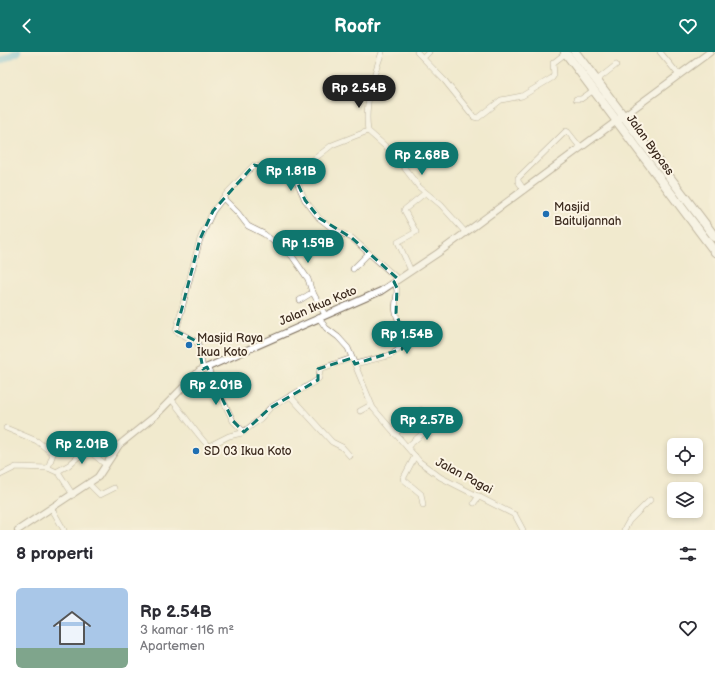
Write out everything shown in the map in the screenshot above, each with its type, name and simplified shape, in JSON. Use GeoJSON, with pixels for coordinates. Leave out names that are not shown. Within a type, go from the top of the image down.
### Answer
{"type":"FeatureCollection","features":[{"type":"Feature","properties":{"kind":"highway"},"geometry":{"type":"LineString","coordinates":[[575,52],[597,80],[620,118]]}},
{"type":"Feature","properties":{"kind":"highway","name":"Jalan Bypass"},"geometry":{"type":"LineString","coordinates":[[566,53],[594,90],[620,118],[696,220],[715,252]]}},
{"type":"Feature","properties":{"kind":"highway"},"geometry":{"type":"LineString","coordinates":[[696,220],[715,237]]}},
{"type":"Feature","properties":{"kind":"street"},"geometry":{"type":"LineString","coordinates":[[382,52],[369,98],[367,116],[368,131],[393,153],[425,193],[441,205],[466,233]]}},
{"type":"Feature","properties":{"kind":"street"},"geometry":{"type":"LineString","coordinates":[[417,52],[474,117],[478,118],[501,100],[522,96],[552,78],[554,75],[553,63],[566,53]]}},
{"type":"Feature","properties":{"kind":"street"},"geometry":{"type":"LineString","coordinates":[[423,58],[429,52]]}},
{"type":"Feature","properties":{"kind":"street"},"geometry":{"type":"LineString","coordinates":[[660,52],[679,75]]}},
{"type":"Feature","properties":{"kind":"street","name":"Jalan Ikua Koto"},"geometry":{"type":"LineString","coordinates":[[18,530],[25,528],[98,477],[119,446],[137,432],[172,400],[191,378],[205,368],[366,298],[396,281],[466,233],[710,52]]}},
{"type":"Feature","properties":{"kind":"street"},"geometry":{"type":"LineString","coordinates":[[597,80],[616,65]]}},
{"type":"Feature","properties":{"kind":"street"},"geometry":{"type":"LineString","coordinates":[[576,99],[579,100],[594,90]]}},
{"type":"Feature","properties":{"kind":"street"},"geometry":{"type":"LineString","coordinates":[[244,432],[229,416],[205,368],[198,342],[176,331],[200,239],[213,211],[254,165],[282,175],[294,176],[332,145],[368,131]]}},
{"type":"Feature","properties":{"kind":"street"},"geometry":{"type":"LineString","coordinates":[[524,190],[518,181],[518,178],[566,131],[580,147]]}},
{"type":"Feature","properties":{"kind":"street"},"geometry":{"type":"LineString","coordinates":[[294,176],[305,200],[319,218],[336,231],[352,238],[396,281],[398,288],[396,313],[406,337],[405,345],[391,355],[355,364]]}},
{"type":"Feature","properties":{"kind":"street"},"geometry":{"type":"LineString","coordinates":[[411,271],[398,242],[416,232],[404,210],[425,193]]}},
{"type":"Feature","properties":{"kind":"street","name":"Jalan Pagai"},"geometry":{"type":"LineString","coordinates":[[223,198],[248,226],[264,234],[290,253],[308,279],[326,328],[344,343],[355,364],[372,405],[415,456],[431,472],[515,515],[523,530]]}},
{"type":"Feature","properties":{"kind":"street"},"geometry":{"type":"LineString","coordinates":[[353,269],[369,253]]}},
{"type":"Feature","properties":{"kind":"street"},"geometry":{"type":"LineString","coordinates":[[300,300],[313,292]]}},
{"type":"Feature","properties":{"kind":"street"},"geometry":{"type":"LineString","coordinates":[[172,400],[207,446],[244,432],[260,419],[270,408],[318,380],[320,369],[352,358]]}},
{"type":"Feature","properties":{"kind":"street"},"geometry":{"type":"LineString","coordinates":[[290,396],[332,442],[342,447],[350,456]]}},
{"type":"Feature","properties":{"kind":"street"},"geometry":{"type":"LineString","coordinates":[[360,412],[372,405]]}},
{"type":"Feature","properties":{"kind":"street"},"geometry":{"type":"LineString","coordinates":[[396,434],[421,410]]}},
{"type":"Feature","properties":{"kind":"street"},"geometry":{"type":"LineString","coordinates":[[407,447],[436,422]]}},
{"type":"Feature","properties":{"kind":"street"},"geometry":{"type":"LineString","coordinates":[[6,428],[37,441],[53,454],[48,468]]}},
{"type":"Feature","properties":{"kind":"street"},"geometry":{"type":"LineString","coordinates":[[58,471],[69,465],[88,449],[106,466]]}},
{"type":"Feature","properties":{"kind":"street"},"geometry":{"type":"LineString","coordinates":[[415,456],[403,479],[421,494],[423,505]]}},
{"type":"Feature","properties":{"kind":"street"},"geometry":{"type":"LineString","coordinates":[[0,476],[16,467],[48,468],[58,471],[73,495]]}},
{"type":"Feature","properties":{"kind":"street"},"geometry":{"type":"LineString","coordinates":[[89,484],[100,494],[114,488]]}},
{"type":"Feature","properties":{"kind":"street"},"geometry":{"type":"LineString","coordinates":[[474,503],[480,496]]}},
{"type":"Feature","properties":{"kind":"street"},"geometry":{"type":"LineString","coordinates":[[624,530],[634,516],[650,500]]}},
{"type":"Feature","properties":{"kind":"street"},"geometry":{"type":"LineString","coordinates":[[52,509],[64,530]]}},
{"type":"Feature","properties":{"kind":"highlighted area"},"geometry":{"type":"Polygon","coordinates":[[[254,165],[294,175],[305,200],[319,218],[352,238],[398,279],[394,282],[397,288],[396,313],[406,341],[402,349],[355,364],[352,358],[318,369],[318,380],[270,408],[244,432],[233,421],[207,367],[203,369],[198,342],[176,331],[200,239],[213,211],[254,165]]]}},
{"type":"Feature","properties":{"kind":"waterway"},"geometry":{"type":"LineString","coordinates":[[0,61],[18,52]]}},
{"type":"Feature","properties":{"kind":"place","name":"Masjid Baituljannah"},"geometry":{"type":"Point","coordinates":[546,214]}},
{"type":"Feature","properties":{"kind":"place","name":"Masjid Raya Ikua Koto"},"geometry":{"type":"Point","coordinates":[189,345]}},
{"type":"Feature","properties":{"kind":"place","name":"SD 03 Ikua Koto"},"geometry":{"type":"Point","coordinates":[196,451]}}]}
